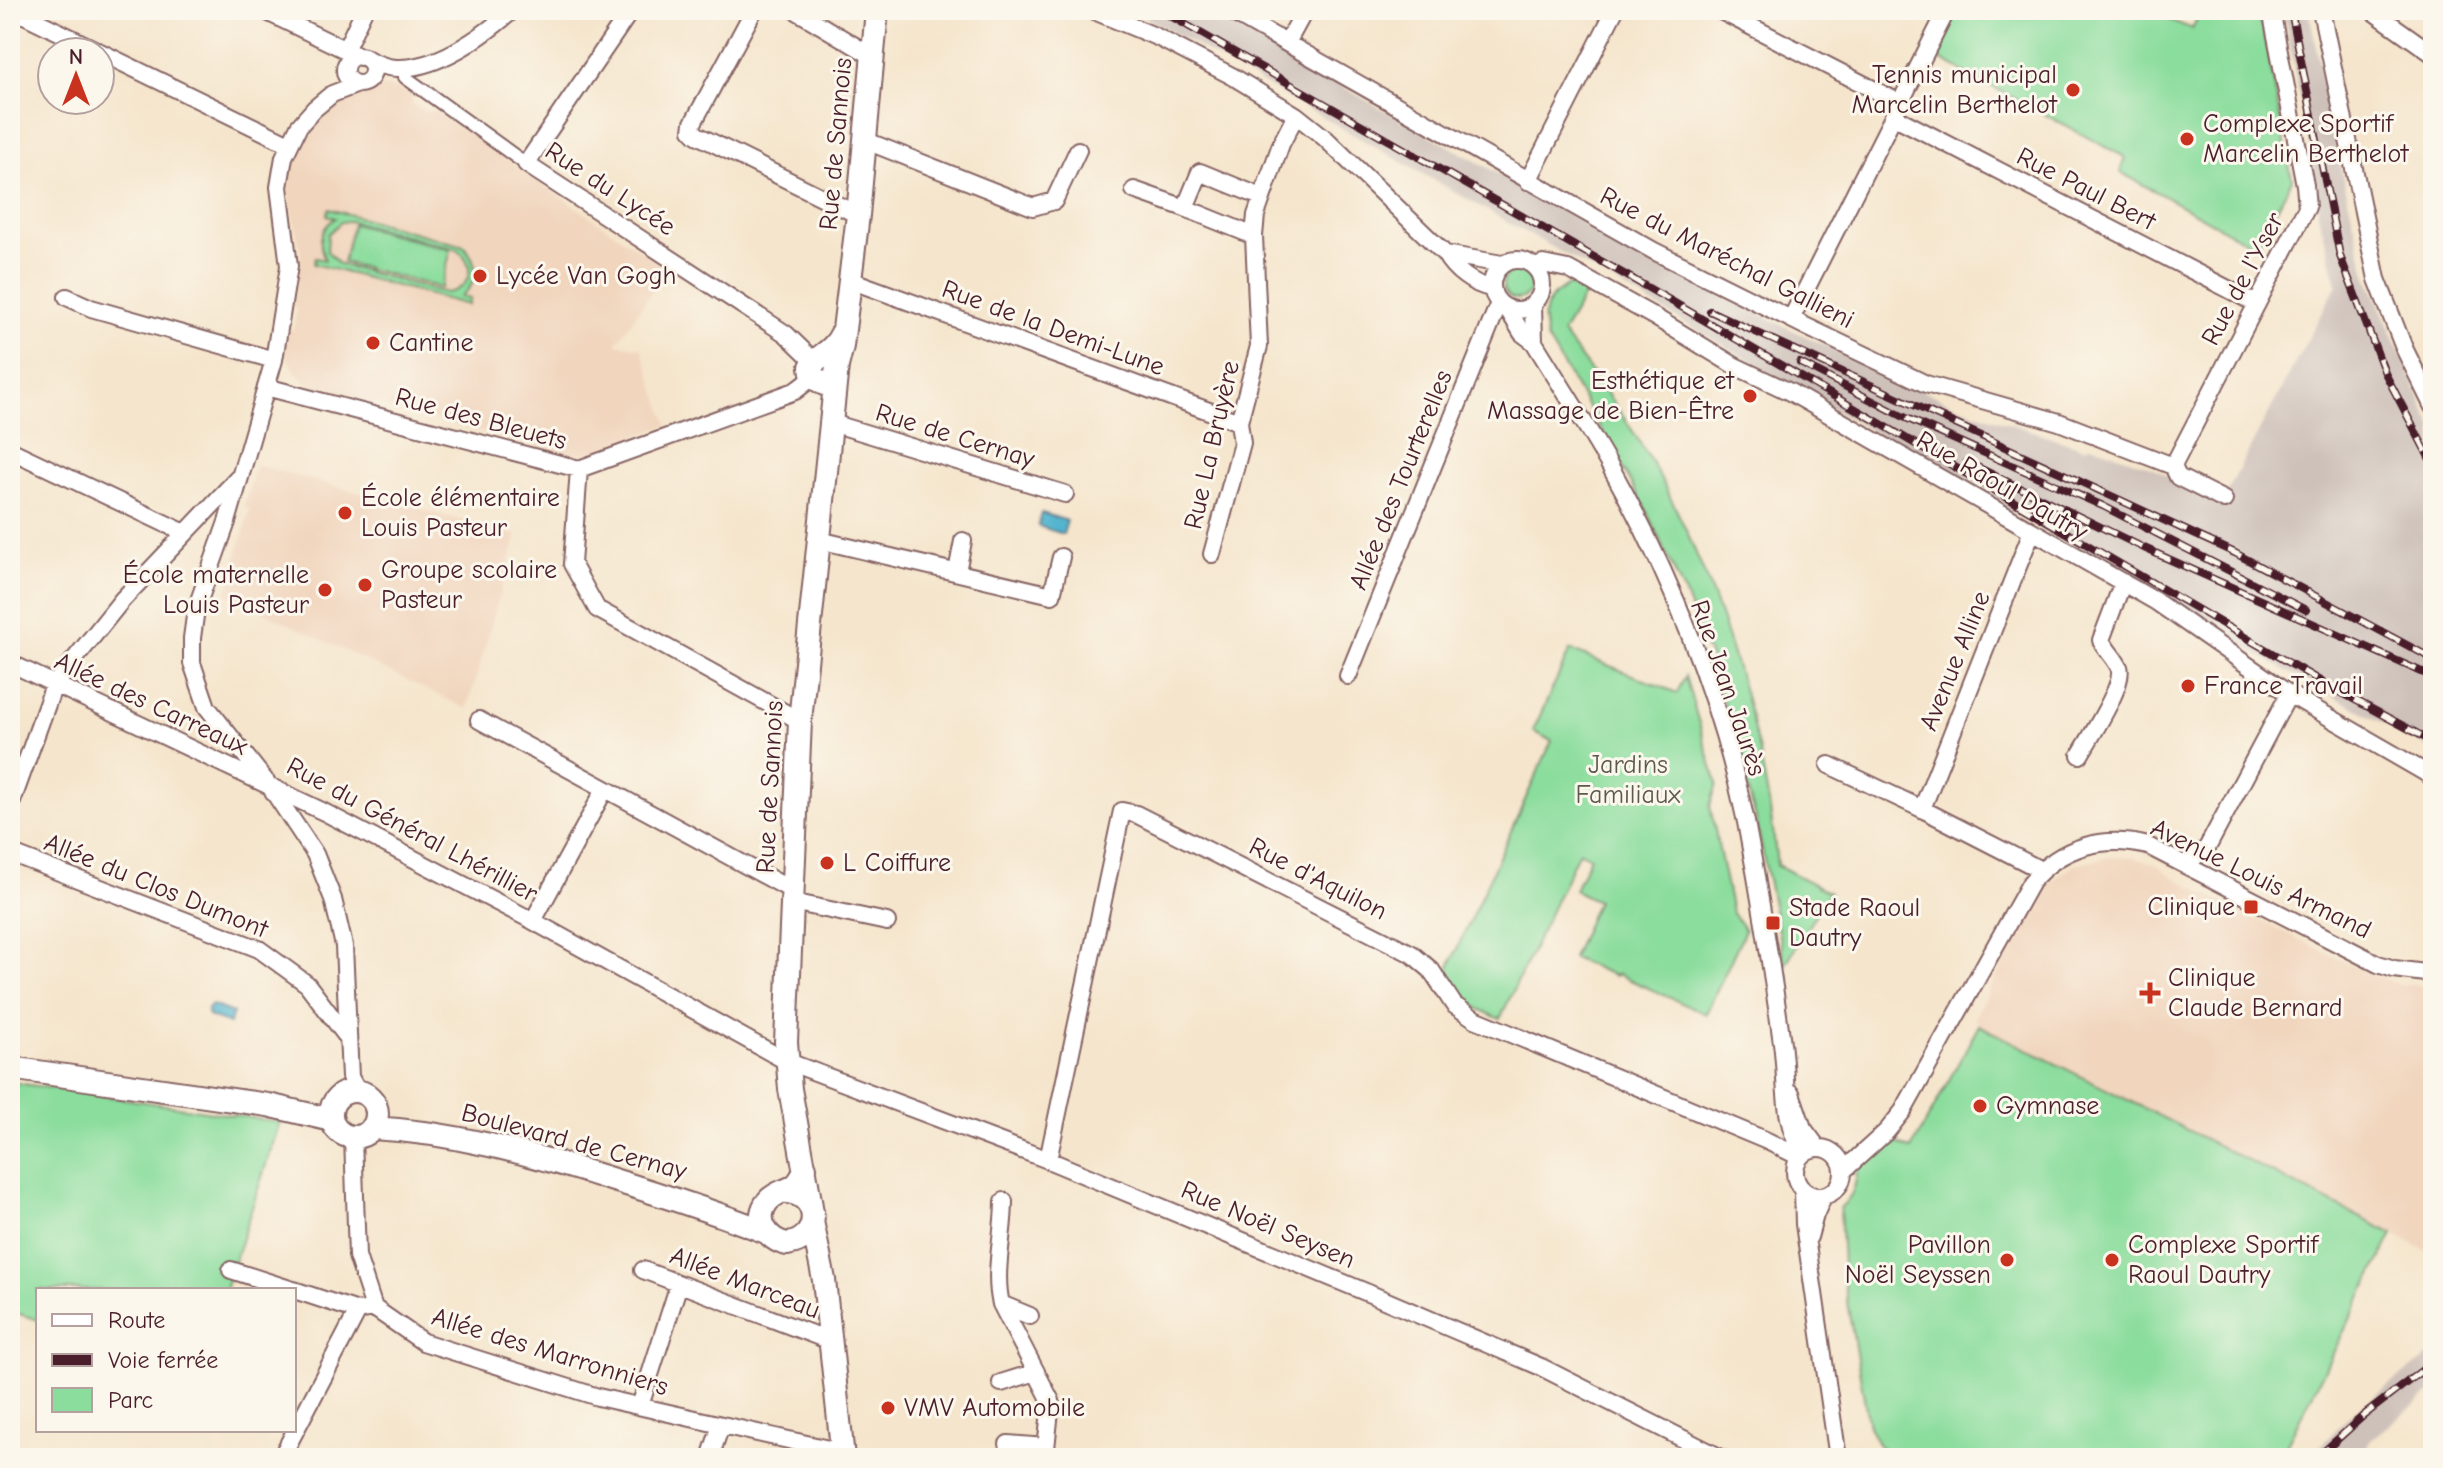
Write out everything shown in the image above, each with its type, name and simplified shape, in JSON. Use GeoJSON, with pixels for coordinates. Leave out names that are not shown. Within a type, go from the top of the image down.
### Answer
{"type":"FeatureCollection","features":[{"type":"Feature","properties":{"kind":"street"},"geometry":{"type":"LineString","coordinates":[[14,10],[289,144],[306,117],[332,94],[357,65],[364,10]]}},
{"type":"Feature","properties":{"kind":"street"},"geometry":{"type":"LineString","coordinates":[[263,10],[357,65],[397,68],[424,63],[483,33],[513,10]]}},
{"type":"Feature","properties":{"kind":"street"},"geometry":{"type":"LineString","coordinates":[[526,164],[631,10]]}},
{"type":"Feature","properties":{"kind":"street"},"geometry":{"type":"LineString","coordinates":[[754,10],[692,130],[858,215]]}},
{"type":"Feature","properties":{"kind":"street"},"geometry":{"type":"LineString","coordinates":[[795,10],[872,56]]}},
{"type":"Feature","properties":{"kind":"street","name":"Rue de Sannois"},"geometry":{"type":"LineString","coordinates":[[843,1455],[820,1255],[786,1061],[800,721],[832,415],[824,370],[843,331],[858,215],[877,10]]}},
{"type":"Feature","properties":{"kind":"street","name":"Rue Jean Jaurès"},"geometry":{"type":"LineString","coordinates":[[1092,10],[1157,37],[1232,76],[1296,115],[1325,138],[1445,254],[1453,267],[1499,299],[1522,333],[1534,342],[1610,466],[1632,509],[1682,619],[1708,687],[1745,820],[1787,1080],[1803,1128],[1818,1148]]}},
{"type":"Feature","properties":{"kind":"street","name":"Rue du Maréchal Gallieni"},"geometry":{"type":"LineString","coordinates":[[1228,10],[1654,251],[1791,319],[1926,384],[2059,422],[2173,466],[2178,477],[2224,500]]}},
{"type":"Feature","properties":{"kind":"street"},"geometry":{"type":"LineString","coordinates":[[1287,43],[1305,10]]}},
{"type":"Feature","properties":{"kind":"street"},"geometry":{"type":"LineString","coordinates":[[1528,181],[1615,10]]}},
{"type":"Feature","properties":{"kind":"street","name":"Rue Paul Bert"},"geometry":{"type":"LineString","coordinates":[[1719,10],[1896,110],[2257,304]]}},
{"type":"Feature","properties":{"kind":"street"},"geometry":{"type":"LineString","coordinates":[[1791,319],[1947,10]]}},
{"type":"Feature","properties":{"kind":"street","name":"Rue de l'Yser"},"geometry":{"type":"LineString","coordinates":[[2173,466],[2307,207],[2271,10]]}},
{"type":"Feature","properties":{"kind":"street"},"geometry":{"type":"LineString","coordinates":[[2321,10],[2377,279],[2404,348],[2433,407]]}},
{"type":"Feature","properties":{"kind":"street"},"geometry":{"type":"LineString","coordinates":[[2371,10],[2433,54]]}},
{"type":"Feature","properties":{"kind":"street","name":"Rue du Lycée"},"geometry":{"type":"LineString","coordinates":[[357,65],[405,77],[526,164],[786,334],[824,370]]}},
{"type":"Feature","properties":{"kind":"street","name":"Rue La Bruyère"},"geometry":{"type":"LineString","coordinates":[[1212,554],[1242,443],[1239,422],[1259,346],[1254,236],[1256,215],[1281,144],[1296,115]]}},
{"type":"Feature","properties":{"kind":"street"},"geometry":{"type":"LineString","coordinates":[[864,140],[1033,207],[1054,201],[1078,150]]}},
{"type":"Feature","properties":{"kind":"street","name":"Rue du Général Lhérillier"},"geometry":{"type":"LineString","coordinates":[[289,144],[279,187],[289,266],[274,360],[224,534],[196,609],[192,663],[207,707],[271,788],[338,818],[533,921],[786,1061]]}},
{"type":"Feature","properties":{"kind":"street"},"geometry":{"type":"LineString","coordinates":[[1185,208],[1200,172],[1261,197]]}},
{"type":"Feature","properties":{"kind":"street"},"geometry":{"type":"LineString","coordinates":[[1134,190],[1254,236]]}},
{"type":"Feature","properties":{"kind":"street"},"geometry":{"type":"LineString","coordinates":[[1445,254],[1502,264],[1518,259],[1535,267],[1542,281],[1539,297],[1533,304],[1521,309],[1499,299],[1493,274],[1502,264]]}},
{"type":"Feature","properties":{"kind":"street","name":"Rue Raoul Dautry"},"geometry":{"type":"LineString","coordinates":[[1535,267],[1557,265],[1602,286],[1686,339],[1767,383],[1790,392],[2123,582],[2289,694],[2433,777]]}},
{"type":"Feature","properties":{"kind":"street","name":"Rue de la Demi-Lune"},"geometry":{"type":"LineString","coordinates":[[850,280],[1239,422]]}},
{"type":"Feature","properties":{"kind":"street"},"geometry":{"type":"LineString","coordinates":[[67,297],[91,308],[274,360]]}},
{"type":"Feature","properties":{"kind":"street","name":"Allée des Tourterelles"},"geometry":{"type":"LineString","coordinates":[[1348,676],[1499,299]]}},
{"type":"Feature","properties":{"kind":"street","name":"Rue Jean Jaurès"},"geometry":{"type":"LineString","coordinates":[[1533,304],[1534,342]]}},
{"type":"Feature","properties":{"kind":"street","name":"Rue des Bleuets"},"geometry":{"type":"LineString","coordinates":[[266,387],[579,469],[795,391],[824,370]]}},
{"type":"Feature","properties":{"kind":"street","name":"Rue de Cernay"},"geometry":{"type":"LineString","coordinates":[[832,415],[1065,494]]}},
{"type":"Feature","properties":{"kind":"street"},"geometry":{"type":"LineString","coordinates":[[10,450],[185,533]]}},
{"type":"Feature","properties":{"kind":"street"},"geometry":{"type":"LineString","coordinates":[[579,469],[572,564],[597,609],[800,721]]}},
{"type":"Feature","properties":{"kind":"street"},"geometry":{"type":"LineString","coordinates":[[10,807],[54,685],[122,600],[239,477]]}},
{"type":"Feature","properties":{"kind":"street","name":"Avenue Alline"},"geometry":{"type":"LineString","coordinates":[[1922,809],[2032,531]]}},
{"type":"Feature","properties":{"kind":"street"},"geometry":{"type":"LineString","coordinates":[[819,540],[1052,595],[1061,557]]}},
{"type":"Feature","properties":{"kind":"street"},"geometry":{"type":"LineString","coordinates":[[957,572],[963,541]]}},
{"type":"Feature","properties":{"kind":"street"},"geometry":{"type":"LineString","coordinates":[[2080,755],[2120,678],[2120,668],[2101,640],[2123,582]]}},
{"type":"Feature","properties":{"kind":"street","name":"Allée des Carreaux"},"geometry":{"type":"LineString","coordinates":[[10,663],[271,788]]}},
{"type":"Feature","properties":{"kind":"street"},"geometry":{"type":"LineString","coordinates":[[2185,864],[2207,848],[2289,694]]}},
{"type":"Feature","properties":{"kind":"street"},"geometry":{"type":"LineString","coordinates":[[479,720],[793,897],[887,922]]}},
{"type":"Feature","properties":{"kind":"street"},"geometry":{"type":"LineString","coordinates":[[1829,765],[2041,870]]}},
{"type":"Feature","properties":{"kind":"street"},"geometry":{"type":"LineString","coordinates":[[271,788],[315,854],[333,899],[344,946],[347,1037],[340,1131],[367,1124]]}},
{"type":"Feature","properties":{"kind":"street"},"geometry":{"type":"LineString","coordinates":[[533,921],[605,789]]}},
{"type":"Feature","properties":{"kind":"street","name":"Rue d'Aquilon"},"geometry":{"type":"LineString","coordinates":[[1048,1160],[1122,811],[1136,814],[1412,954],[1431,970],[1454,1005],[1475,1019],[1801,1156]]}},
{"type":"Feature","properties":{"kind":"street","name":"Avenue Louis Armand"},"geometry":{"type":"LineString","coordinates":[[1840,1162],[1887,1131],[1903,1111],[2024,891],[2041,870],[2062,855],[2106,841],[2148,846],[2378,964],[2433,974]]}},
{"type":"Feature","properties":{"kind":"street"},"geometry":{"type":"LineString","coordinates":[[2207,848],[2212,880]]}},
{"type":"Feature","properties":{"kind":"street","name":"Allée du Clos Dumont"},"geometry":{"type":"LineString","coordinates":[[10,853],[259,949],[307,984],[347,1037]]}},
{"type":"Feature","properties":{"kind":"street","name":"Rue Noël Seysen"},"geometry":{"type":"LineString","coordinates":[[786,1061],[1048,1160],[1200,1222],[1541,1367],[1721,1458]]}},
{"type":"Feature","properties":{"kind":"street"},"geometry":{"type":"LineString","coordinates":[[10,1068],[268,1105],[369,1097],[357,1256],[366,1310],[296,1429]]}},
{"type":"Feature","properties":{"kind":"street","name":"Rue Jean Jaurès"},"geometry":{"type":"LineString","coordinates":[[1787,1080],[1786,1114],[1801,1156]]}},
{"type":"Feature","properties":{"kind":"street"},"geometry":{"type":"LineString","coordinates":[[1765,1140],[1786,1114]]}},
{"type":"Feature","properties":{"kind":"street","name":"Boulevard de Cernay"},"geometry":{"type":"LineString","coordinates":[[367,1124],[421,1130],[531,1154],[711,1210],[766,1232]]}},
{"type":"Feature","properties":{"kind":"street"},"geometry":{"type":"LineString","coordinates":[[1803,1191],[1814,1197],[1823,1197],[1836,1190],[1843,1177],[1840,1162],[1818,1148],[1801,1156],[1795,1175],[1803,1191],[1804,1224],[1838,1458]]}},
{"type":"Feature","properties":{"kind":"street"},"geometry":{"type":"LineString","coordinates":[[786,1192],[803,1197],[812,1216],[800,1241],[787,1244],[766,1232],[762,1216],[765,1205],[799,1181],[805,1168]]}},
{"type":"Feature","properties":{"kind":"street"},"geometry":{"type":"LineString","coordinates":[[1808,1243],[1823,1197]]}},
{"type":"Feature","properties":{"kind":"street"},"geometry":{"type":"LineString","coordinates":[[1004,1201],[997,1288],[1001,1304],[1051,1401],[1046,1452],[1008,1444]]}},
{"type":"Feature","properties":{"kind":"street","name":"Boulevard de Cernay"},"geometry":{"type":"LineString","coordinates":[[711,1210],[744,1211],[765,1205]]}},
{"type":"Feature","properties":{"kind":"street","name":"Rue de Sannois"},"geometry":{"type":"LineString","coordinates":[[787,1244],[811,1269],[828,1311]]}},
{"type":"Feature","properties":{"kind":"street","name":"Allée des Marronniers"},"geometry":{"type":"LineString","coordinates":[[231,1270],[288,1288]]}},
{"type":"Feature","properties":{"kind":"street","name":"Allée Marceau"},"geometry":{"type":"LineString","coordinates":[[643,1270],[830,1341]]}},
{"type":"Feature","properties":{"kind":"street"},"geometry":{"type":"LineString","coordinates":[[640,1406],[679,1284]]}},
{"type":"Feature","properties":{"kind":"street","name":"Allée des Marronniers"},"geometry":{"type":"LineString","coordinates":[[296,1291],[366,1310],[423,1342],[598,1397],[843,1455]]}},
{"type":"Feature","properties":{"kind":"street"},"geometry":{"type":"LineString","coordinates":[[1001,1304],[1030,1316]]}},
{"type":"Feature","properties":{"kind":"street"},"geometry":{"type":"LineString","coordinates":[[1001,1383],[1036,1372]]}},
{"type":"Feature","properties":{"kind":"street"},"geometry":{"type":"LineString","coordinates":[[296,1395],[312,1399]]}},
{"type":"Feature","properties":{"kind":"street"},"geometry":{"type":"LineString","coordinates":[[710,1458],[721,1425]]}},
{"type":"Feature","properties":{"kind":"street"},"geometry":{"type":"LineString","coordinates":[[281,1458],[295,1432]]}},
{"type":"Feature","properties":{"kind":"shaded area"},"geometry":{"type":"Polygon","coordinates":[[[1133,10],[1204,10],[1668,268],[1790,329],[1961,408],[2085,448],[2091,445],[2158,470],[2220,505],[2337,284],[2318,213],[2318,189],[2283,10],[2309,10],[2332,131],[2366,274],[2433,428],[2433,750],[2239,645],[1637,295],[1133,10]]]}},
{"type":"Feature","properties":{"kind":"shaded area","name":"Lycée Van Gogh"},"geometry":{"type":"Polygon","coordinates":[[[379,86],[401,89],[412,95],[412,103],[425,112],[434,110],[667,269],[616,344],[641,348],[668,425],[593,452],[566,455],[311,386],[298,375],[285,355],[288,331],[294,327],[297,309],[293,306],[301,255],[288,193],[291,168],[317,120],[331,107],[379,86]]]}},
{"type":"Feature","properties":{"kind":"shaded area","name":"Groupe scolaire Pasteur"},"geometry":{"type":"Polygon","coordinates":[[[256,465],[517,535],[467,709],[226,594],[250,509],[244,506],[256,465]]]}},
{"type":"Feature","properties":{"kind":"shaded area","name":"Clinique Claude Bernard"},"geometry":{"type":"Polygon","coordinates":[[[2105,857],[2134,858],[2157,865],[2178,880],[2369,974],[2399,984],[2433,986],[2433,1254],[1979,1025],[1974,1019],[2038,897],[2053,879],[2075,865],[2105,857]]]}},
{"type":"Feature","properties":{"kind":"shaded area"},"geometry":{"type":"Polygon","coordinates":[[[2433,1352],[2433,1391],[2371,1439],[2363,1454],[2357,1452],[2350,1458],[2309,1458],[2353,1412],[2433,1352]]]}},
{"type":"Feature","properties":{"kind":"green space","name":"Complexe Sportif Marcelin Berthelot"},"geometry":{"type":"Polygon","coordinates":[[[1958,10],[2146,10],[2192,29],[2201,10],[2255,10],[2263,28],[2292,180],[2256,247],[2120,172],[2125,157],[1934,56],[1958,10]]]}},
{"type":"Feature","properties":{"kind":"green space"},"geometry":{"type":"Polygon","coordinates":[[[329,209],[464,246],[475,266],[472,285],[461,296],[470,299],[468,305],[314,264],[315,258],[325,260],[321,237],[335,218],[327,215],[329,209]],[[350,221],[341,222],[328,234],[327,251],[339,264],[446,293],[461,287],[469,275],[467,261],[456,249],[350,221]]]}},
{"type":"Feature","properties":{"kind":"green space"},"geometry":{"type":"Polygon","coordinates":[[[353,224],[451,250],[441,288],[343,262],[353,224]]]}},
{"type":"Feature","properties":{"kind":"green space"},"geometry":{"type":"Polygon","coordinates":[[[1517,271],[1527,275],[1531,285],[1527,295],[1517,299],[1507,295],[1503,285],[1507,275],[1517,271]]]}},
{"type":"Feature","properties":{"kind":"green space"},"geometry":{"type":"Polygon","coordinates":[[[1568,285],[1587,291],[1562,333],[1639,441],[1665,487],[1711,591],[1747,701],[1760,757],[1777,865],[1829,892],[1785,965],[1756,819],[1713,665],[1646,510],[1547,339],[1543,318],[1547,306],[1553,296],[1568,285]]]}},
{"type":"Feature","properties":{"kind":"green space","name":"Jardins Familiaux"},"geometry":{"type":"Polygon","coordinates":[[[1570,650],[1677,693],[1685,676],[1717,784],[1710,806],[1732,912],[1745,930],[1706,1014],[1617,974],[1615,976],[1572,958],[1597,901],[1574,890],[1590,857],[1579,851],[1500,1019],[1468,1002],[1447,971],[1552,741],[1533,731],[1570,650]]]}},
{"type":"Feature","properties":{"kind":"green space","name":"Complexe Sportif Raoul Dautry"},"geometry":{"type":"Polygon","coordinates":[[[1979,1025],[2393,1234],[2280,1458],[1902,1458],[1880,1447],[1869,1426],[1844,1285],[1840,1208],[1854,1189],[1858,1166],[1897,1143],[1911,1150],[1979,1025]]]}},
{"type":"Feature","properties":{"kind":"green space"},"geometry":{"type":"Polygon","coordinates":[[[10,1082],[280,1122],[226,1288],[36,1288],[36,1319],[10,1311],[10,1082]]]}},
{"type":"Feature","properties":{"kind":"water"},"geometry":{"type":"Polygon","coordinates":[[[1042,513],[1067,521],[1063,534],[1038,526],[1042,513]]]}},
{"type":"Feature","properties":{"kind":"water"},"geometry":{"type":"Polygon","coordinates":[[[212,1005],[233,1013],[229,1024],[208,1016],[207,1009],[212,1005]]]}},
{"type":"Feature","properties":{"kind":"railway"},"geometry":{"type":"LineString","coordinates":[[1160,10],[1673,302],[2320,681],[2433,742]]}},
{"type":"Feature","properties":{"kind":"railway"},"geometry":{"type":"LineString","coordinates":[[2291,10],[2340,256],[2385,373],[2433,465]]}},
{"type":"Feature","properties":{"kind":"railway"},"geometry":{"type":"LineString","coordinates":[[1710,311],[2235,553],[2433,659]]}},
{"type":"Feature","properties":{"kind":"railway"},"geometry":{"type":"LineString","coordinates":[[1800,363],[1904,417],[2103,506],[2306,610]]}},
{"type":"Feature","properties":{"kind":"railway"},"geometry":{"type":"LineString","coordinates":[[1967,462],[2144,548],[2433,677]]}},
{"type":"Feature","properties":{"kind":"railway"},"geometry":{"type":"LineString","coordinates":[[2317,1458],[2363,1416],[2433,1362]]}},
{"type":"Feature","properties":{"kind":"place","name":"Tennis municipal Marcelin Berthelot"},"geometry":{"type":"Point","coordinates":[2073,90]}},
{"type":"Feature","properties":{"kind":"place","name":"Complexe Sportif Marcelin Berthelot"},"geometry":{"type":"Point","coordinates":[2187,139]}},
{"type":"Feature","properties":{"kind":"place","name":"Lycée Van Gogh"},"geometry":{"type":"Point","coordinates":[480,276]}},
{"type":"Feature","properties":{"kind":"place","name":"Cantine"},"geometry":{"type":"Point","coordinates":[373,343]}},
{"type":"Feature","properties":{"kind":"place","name":"Esthétique et Massage de Bien-Être"},"geometry":{"type":"Point","coordinates":[1750,396]}},
{"type":"Feature","properties":{"kind":"place","name":"École élémentaire Louis Pasteur"},"geometry":{"type":"Point","coordinates":[345,513]}},
{"type":"Feature","properties":{"kind":"place","name":"Groupe scolaire Pasteur"},"geometry":{"type":"Point","coordinates":[365,585]}},
{"type":"Feature","properties":{"kind":"place","name":"École maternelle Louis Pasteur"},"geometry":{"type":"Point","coordinates":[325,590]}},
{"type":"Feature","properties":{"kind":"place","name":"France Travail"},"geometry":{"type":"Point","coordinates":[2188,686]}},
{"type":"Feature","properties":{"kind":"place","name":"L Coiffure"},"geometry":{"type":"Point","coordinates":[827,863]}},
{"type":"Feature","properties":{"kind":"place","name":"Clinique"},"geometry":{"type":"Point","coordinates":[2251,907]}},
{"type":"Feature","properties":{"kind":"place","name":"Stade Raoul Dautry"},"geometry":{"type":"Point","coordinates":[1773,923]}},
{"type":"Feature","properties":{"kind":"place","name":"Clinique Claude Bernard"},"geometry":{"type":"Point","coordinates":[2150,993]}},
{"type":"Feature","properties":{"kind":"place","name":"Gymnase"},"geometry":{"type":"Point","coordinates":[1980,1106]}},
{"type":"Feature","properties":{"kind":"place","name":"Pavillon Noël Seyssen"},"geometry":{"type":"Point","coordinates":[2007,1260]}},
{"type":"Feature","properties":{"kind":"place","name":"Complexe Sportif Raoul Dautry"},"geometry":{"type":"Point","coordinates":[2112,1260]}},
{"type":"Feature","properties":{"kind":"place","name":"VMV Automobile"},"geometry":{"type":"Point","coordinates":[888,1408]}}]}
